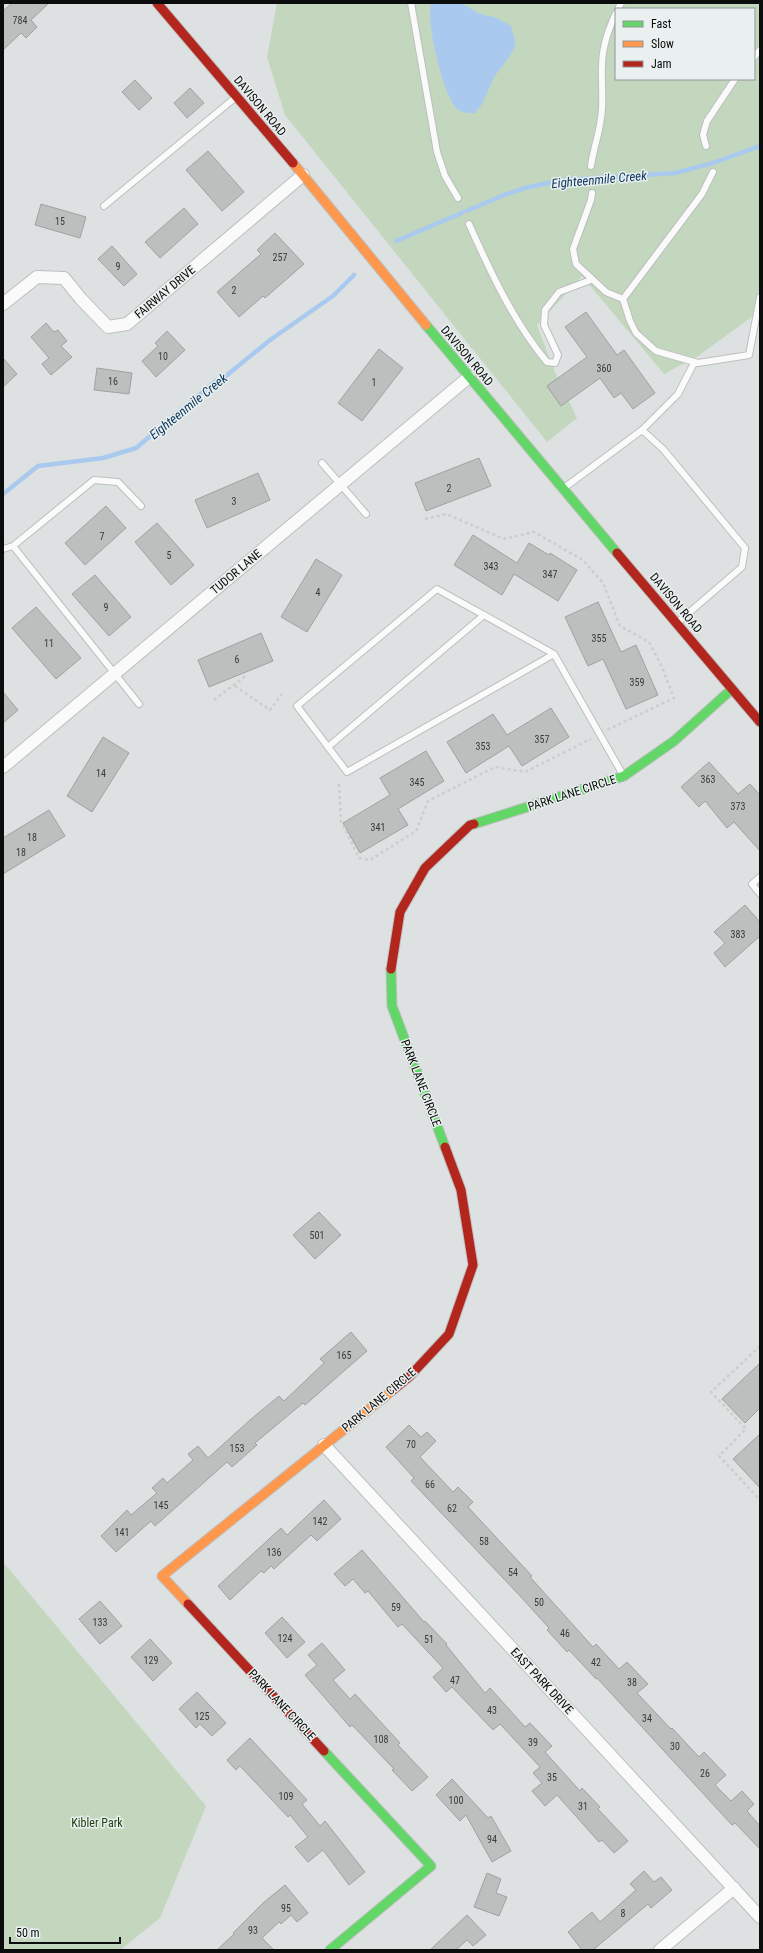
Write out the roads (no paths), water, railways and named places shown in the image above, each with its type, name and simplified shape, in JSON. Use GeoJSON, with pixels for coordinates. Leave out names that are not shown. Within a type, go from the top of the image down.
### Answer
{"type":"FeatureCollection","features":[{"type":"Feature","properties":{"kind":"street","name":"DAVISON ROAD"},"geometry":{"type":"LineString","coordinates":[[158,3],[303,175],[469,377],[760,722]]}},
{"type":"Feature","properties":{"kind":"street","name":"FAIRWAY DRIVE"},"geometry":{"type":"LineString","coordinates":[[3,304],[37,277],[64,278],[81,299],[108,327],[127,324],[303,175]]}},
{"type":"Feature","properties":{"kind":"street","name":"TUDOR LANE"},"geometry":{"type":"LineString","coordinates":[[3,767],[469,377]]}},
{"type":"Feature","properties":{"kind":"street","name":"PARK LANE CIRCLE"},"geometry":{"type":"LineString","coordinates":[[330,1950],[431,1866],[162,1576],[409,1377],[450,1334],[473,1265],[461,1190],[392,1006],[391,961],[400,912],[425,868],[470,825],[624,776],[674,741],[732,689]]}},
{"type":"Feature","properties":{"kind":"street","name":"EAST PARK DRIVE"},"geometry":{"type":"LineString","coordinates":[[324,1445],[760,1917]]}},
{"type":"Feature","properties":{"kind":"street"},"geometry":{"type":"LineString","coordinates":[[660,1950],[734,1888]]}},
{"type":"Feature","properties":{"kind":"lane"},"geometry":{"type":"LineString","coordinates":[[412,3],[437,152],[445,176],[458,198]]}},
{"type":"Feature","properties":{"kind":"lane"},"geometry":{"type":"LineString","coordinates":[[591,166],[594,144],[601,119],[603,99],[602,66],[607,33],[615,16]]}},
{"type":"Feature","properties":{"kind":"lane"},"geometry":{"type":"LineString","coordinates":[[706,146],[703,135],[707,121],[734,80]]}},
{"type":"Feature","properties":{"kind":"lane"},"geometry":{"type":"LineString","coordinates":[[104,206],[237,96]]}},
{"type":"Feature","properties":{"kind":"lane"},"geometry":{"type":"LineString","coordinates":[[623,299],[702,194],[712,172]]}},
{"type":"Feature","properties":{"kind":"lane"},"geometry":{"type":"LineString","coordinates":[[592,193],[592,200],[573,249],[576,264],[591,280],[606,292],[623,299],[636,333],[656,351],[698,364],[749,355],[760,297]]}},
{"type":"Feature","properties":{"kind":"lane"},"geometry":{"type":"LineString","coordinates":[[469,224],[491,271],[533,346],[547,362],[555,363],[558,356],[544,325],[545,310],[559,292],[591,280]]}},
{"type":"Feature","properties":{"kind":"lane"},"geometry":{"type":"LineString","coordinates":[[563,489],[642,430],[678,394],[694,362]]}},
{"type":"Feature","properties":{"kind":"lane"},"geometry":{"type":"LineString","coordinates":[[642,430],[663,449],[745,548],[742,567],[677,624]]}},
{"type":"Feature","properties":{"kind":"lane"},"geometry":{"type":"LineString","coordinates":[[322,463],[366,514]]}},
{"type":"Feature","properties":{"kind":"lane"},"geometry":{"type":"LineString","coordinates":[[3,550],[13,546],[94,480],[118,482],[141,506]]}},
{"type":"Feature","properties":{"kind":"lane"},"geometry":{"type":"LineString","coordinates":[[13,546],[139,704]]}},
{"type":"Feature","properties":{"kind":"lane"},"geometry":{"type":"LineString","coordinates":[[554,654],[347,772],[297,706],[437,589],[554,654],[624,776]]}},
{"type":"Feature","properties":{"kind":"lane"},"geometry":{"type":"LineString","coordinates":[[328,747],[484,615]]}},
{"type":"Feature","properties":{"kind":"lane"},"geometry":{"type":"LineString","coordinates":[[760,877],[752,884],[760,894]]}},
{"type":"Feature","properties":{"kind":"water"},"geometry":{"type":"Polygon","coordinates":[[[431,3],[461,3],[480,14],[497,18],[511,26],[515,40],[513,49],[509,58],[497,74],[484,101],[475,113],[464,112],[457,109],[445,86],[440,72],[433,40],[430,13],[431,3]]]}},
{"type":"Feature","properties":{"kind":"waterway","name":"Eighteenmile Creek"},"geometry":{"type":"LineString","coordinates":[[396,241],[504,195],[525,188],[562,180],[675,173],[713,163],[760,146]]}},
{"type":"Feature","properties":{"kind":"waterway","name":"Eighteenmile Creek"},"geometry":{"type":"LineString","coordinates":[[3,494],[38,466],[103,458],[136,448],[217,380],[221,380],[270,340],[333,296],[354,275]]}},
{"type":"Feature","properties":{"kind":"park label","name":"Kibler Park"},"geometry":{"type":"Point","coordinates":[97,1823]}}]}
